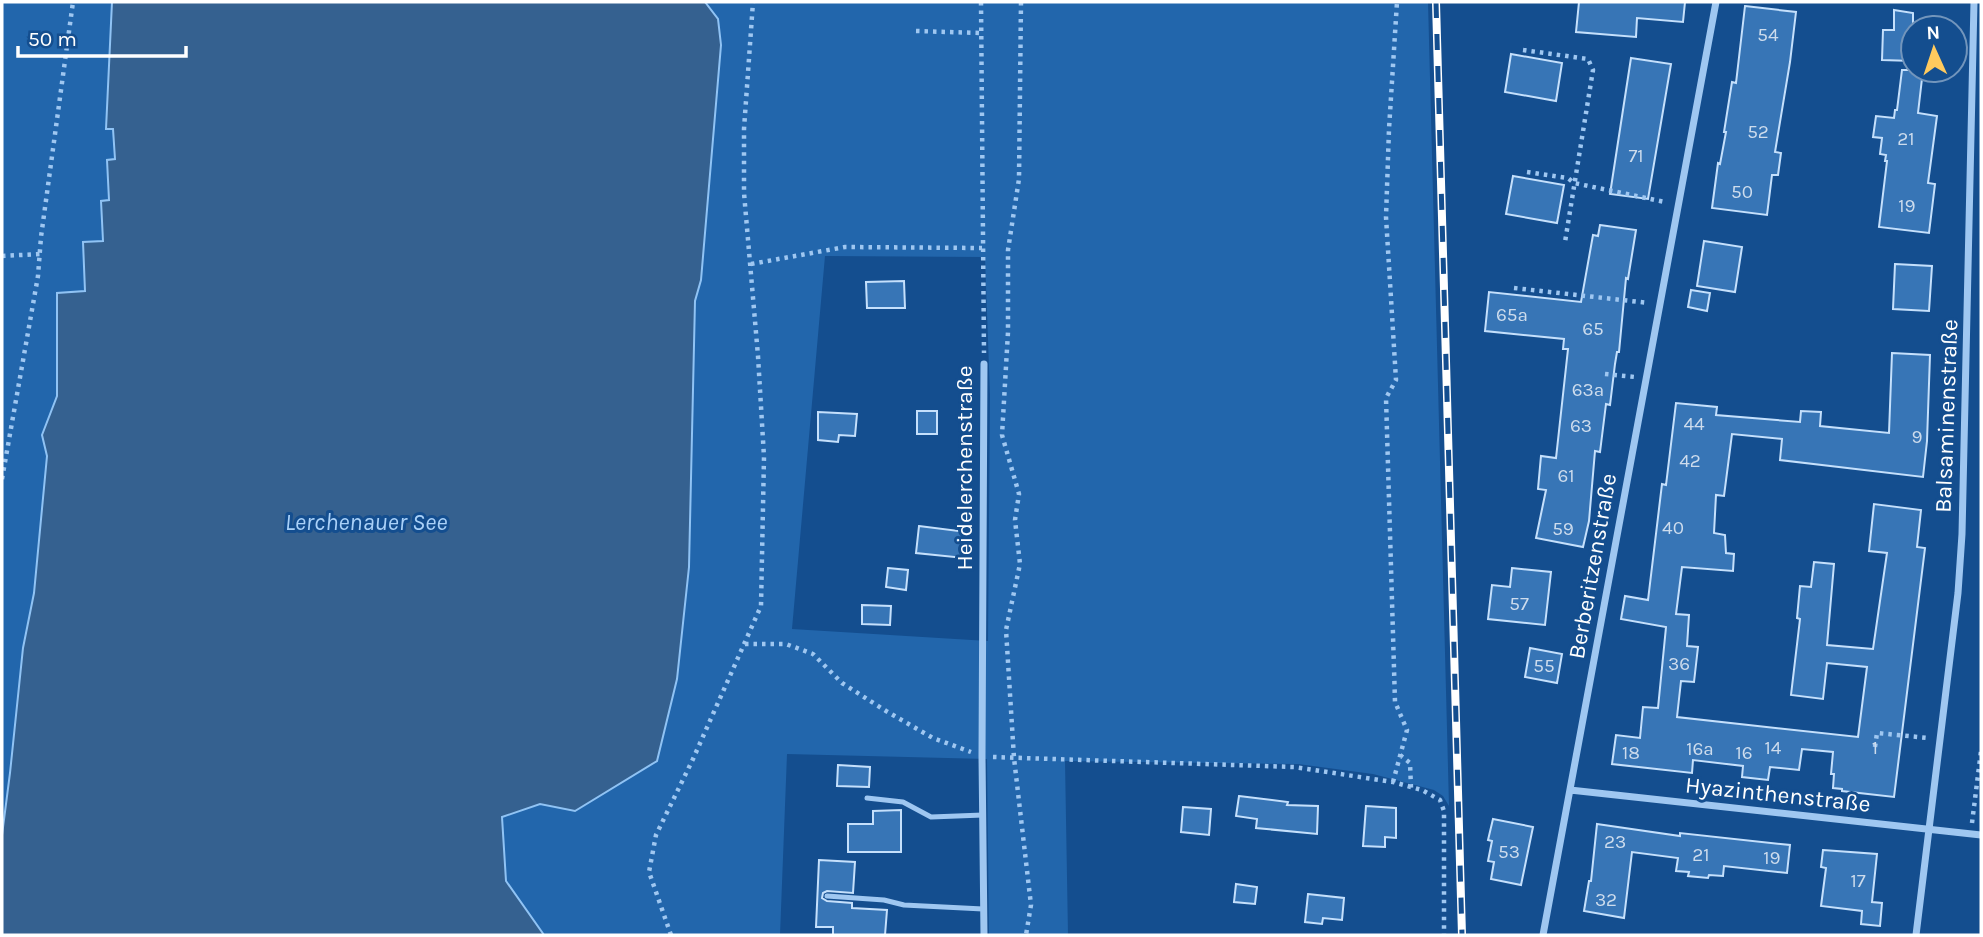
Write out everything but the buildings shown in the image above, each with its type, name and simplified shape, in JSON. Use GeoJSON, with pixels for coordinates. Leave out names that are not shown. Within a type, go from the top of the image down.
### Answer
{"type":"FeatureCollection","features":[{"type":"Feature","properties":{"kind":"street","name":"Berberitzenstraße"},"geometry":{"type":"LineString","coordinates":[[1543,935],[1716,2]]}},
{"type":"Feature","properties":{"kind":"street","name":"Balsaminenstraße"},"geometry":{"type":"LineString","coordinates":[[1916,935],[1958,593],[1962,534],[1975,2]]}},
{"type":"Feature","properties":{"kind":"street","name":"Heidelerchenstraße"},"geometry":{"type":"LineString","coordinates":[[984,364],[984,935]]}},
{"type":"Feature","properties":{"kind":"street","name":"Hyazinthenstraße"},"geometry":{"type":"LineString","coordinates":[[1570,790],[1981,835]]}},
{"type":"Feature","properties":{"kind":"lane"},"geometry":{"type":"LineString","coordinates":[[867,798],[903,802],[931,817],[983,815]]}},
{"type":"Feature","properties":{"kind":"lane"},"geometry":{"type":"LineString","coordinates":[[827,897],[983,909]]}},
{"type":"Feature","properties":{"kind":"path"},"geometry":{"type":"LineString","coordinates":[[2,480],[38,276],[73,2]]}},
{"type":"Feature","properties":{"kind":"path"},"geometry":{"type":"LineString","coordinates":[[671,935],[649,872],[656,835],[761,607],[765,457],[744,193],[744,129],[753,2]]}},
{"type":"Feature","properties":{"kind":"path","name":"Heidelerchenstraße"},"geometry":{"type":"LineString","coordinates":[[981,2],[984,364]]}},
{"type":"Feature","properties":{"kind":"path"},"geometry":{"type":"LineString","coordinates":[[1021,2],[1019,179],[1008,250],[1008,332],[1002,435],[1019,494],[1014,520],[1020,565],[1006,630],[1014,758],[1031,905],[1026,935]]}},
{"type":"Feature","properties":{"kind":"path"},"geometry":{"type":"LineString","coordinates":[[1393,782],[1407,730],[1395,702],[1386,398],[1396,380],[1386,218],[1397,2]]}},
{"type":"Feature","properties":{"kind":"path"},"geometry":{"type":"LineString","coordinates":[[916,31],[980,33]]}},
{"type":"Feature","properties":{"kind":"path"},"geometry":{"type":"LineString","coordinates":[[1523,50],[1588,59],[1593,70],[1565,242]]}},
{"type":"Feature","properties":{"kind":"path"},"geometry":{"type":"LineString","coordinates":[[1527,172],[1568,178],[1574,183],[1679,204]]}},
{"type":"Feature","properties":{"kind":"path"},"geometry":{"type":"LineString","coordinates":[[750,264],[845,247],[982,248]]}},
{"type":"Feature","properties":{"kind":"path"},"geometry":{"type":"LineString","coordinates":[[2,256],[40,254]]}},
{"type":"Feature","properties":{"kind":"path"},"geometry":{"type":"LineString","coordinates":[[1514,288],[1660,305]]}},
{"type":"Feature","properties":{"kind":"path"},"geometry":{"type":"LineString","coordinates":[[1605,374],[1616,375]]}},
{"type":"Feature","properties":{"kind":"path"},"geometry":{"type":"LineString","coordinates":[[745,644],[786,644],[813,654],[842,683],[886,711],[933,738],[982,756],[1294,767],[1393,782],[1429,793],[1440,800],[1444,811],[1444,935]]}},
{"type":"Feature","properties":{"kind":"path"},"geometry":{"type":"LineString","coordinates":[[1875,747],[1877,733],[1939,739]]}},
{"type":"Feature","properties":{"kind":"path"},"geometry":{"type":"LineString","coordinates":[[1971,834],[1981,751]]}},
{"type":"Feature","properties":{"kind":"path"},"geometry":{"type":"LineString","coordinates":[[1400,755],[1410,763],[1411,788]]}},
{"type":"Feature","properties":{"kind":"shaded area"},"geometry":{"type":"Polygon","coordinates":[[[2,2],[1428,2],[1449,806],[1443,796],[1434,790],[1373,774],[1298,764],[1065,761],[1068,935],[989,935],[987,759],[787,754],[780,935],[2,935],[2,2]],[[825,256],[792,629],[988,641],[990,395],[985,257],[825,256]]]}},
{"type":"Feature","properties":{"kind":"water","name":"Lerchenauer See"},"geometry":{"type":"Polygon","coordinates":[[[112,2],[705,2],[718,19],[721,45],[701,280],[695,301],[689,567],[677,679],[657,761],[575,811],[540,804],[502,817],[506,881],[544,935],[2,935],[2,835],[23,648],[34,593],[47,456],[42,435],[57,396],[57,293],[85,291],[83,242],[103,241],[101,201],[109,200],[107,160],[115,159],[113,129],[106,129],[112,2]]]}},
{"type":"Feature","properties":{"kind":"railway"},"geometry":{"type":"LineString","coordinates":[[1436,2],[1462,935]]}}]}
